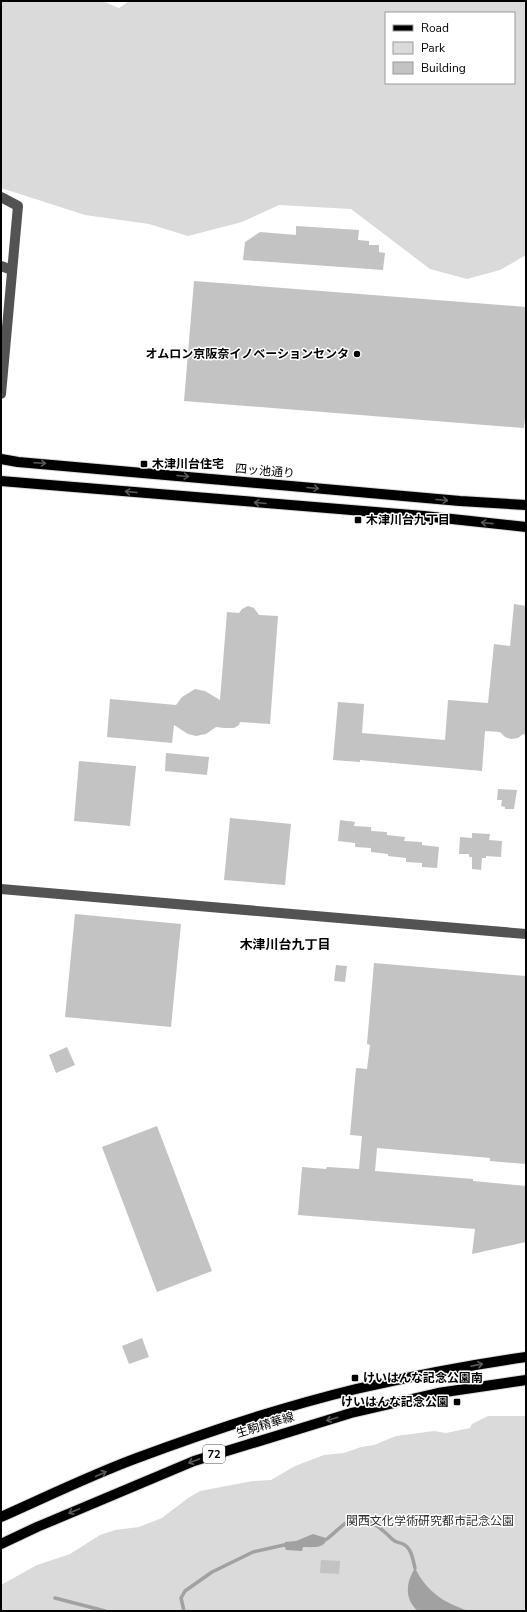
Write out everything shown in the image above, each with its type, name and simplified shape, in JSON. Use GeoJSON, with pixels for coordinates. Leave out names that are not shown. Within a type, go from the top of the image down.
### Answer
{"type":"FeatureCollection","features":[{"type":"Feature","properties":{"kind":"main road","name":"四ッ池通り"},"geometry":{"type":"LineString","coordinates":[[1,459],[18,462],[433,499],[526,505]]}},
{"type":"Feature","properties":{"kind":"main road"},"geometry":{"type":"LineString","coordinates":[[1,481],[424,516],[526,527]]}},
{"type":"Feature","properties":{"kind":"main road","name":"生駒精華線"},"geometry":{"type":"LineString","coordinates":[[1,1517],[135,1459],[200,1435],[276,1411],[356,1389],[486,1363],[526,1357]]}},
{"type":"Feature","properties":{"kind":"main road","name":"生駒精華線"},"geometry":{"type":"LineString","coordinates":[[1,1544],[37,1527],[194,1461],[351,1413],[438,1393],[526,1380]]}},
{"type":"Feature","properties":{"kind":"street"},"geometry":{"type":"LineString","coordinates":[[1,197],[18,206],[3,346],[1,394]]}},
{"type":"Feature","properties":{"kind":"street"},"geometry":{"type":"LineString","coordinates":[[1,266],[12,270]]}},
{"type":"Feature","properties":{"kind":"street"},"geometry":{"type":"LineString","coordinates":[[1,889],[526,934]]}},
{"type":"Feature","properties":{"kind":"green space"},"geometry":{"type":"Polygon","coordinates":[[[1,1],[102,1],[119,8],[129,1],[526,1],[526,255],[500,270],[467,279],[430,269],[351,209],[279,205],[242,222],[188,236],[149,224],[85,215],[1,188],[1,1]]]}},
{"type":"Feature","properties":{"kind":"green space","name":"関西文化学術研究都市記念公園"},"geometry":{"type":"Polygon","coordinates":[[[488,1416],[526,1416],[526,1611],[1,1611],[1,1585],[37,1565],[70,1554],[100,1535],[115,1530],[139,1527],[162,1518],[188,1498],[200,1491],[253,1481],[271,1480],[295,1466],[324,1455],[344,1453],[361,1447],[374,1445],[396,1436],[434,1431],[446,1433],[470,1428],[472,1424],[488,1416]]]}},
{"type":"Feature","properties":{"kind":"shaded area"},"geometry":{"type":"Polygon","coordinates":[[[313,1534],[327,1539],[323,1544],[317,1547],[303,1547],[302,1551],[286,1550],[284,1545],[285,1542],[296,1541],[313,1534]]]}},
{"type":"Feature","properties":{"kind":"shaded area"},"geometry":{"type":"Polygon","coordinates":[[[415,1568],[425,1584],[437,1596],[469,1611],[418,1611],[410,1601],[408,1590],[408,1585],[415,1568]]]}},
{"type":"Feature","properties":{"kind":"building"},"geometry":{"type":"Polygon","coordinates":[[[296,226],[359,230],[358,240],[369,241],[369,245],[379,245],[379,252],[385,253],[383,270],[243,260],[245,242],[260,232],[296,235],[296,226]]]}},
{"type":"Feature","properties":{"kind":"building","name":"オムロン京阪奈イノベーションセンタ"},"geometry":{"type":"Polygon","coordinates":[[[194,281],[526,307],[526,408],[524,428],[184,401],[194,281]]]}},
{"type":"Feature","properties":{"kind":"building"},"geometry":{"type":"Polygon","coordinates":[[[514,604],[526,606],[526,735],[523,734],[518,738],[511,739],[505,737],[500,732],[485,731],[482,771],[360,760],[360,762],[333,760],[338,702],[364,704],[362,733],[445,740],[448,700],[488,703],[494,644],[510,646],[514,604]]]}},
{"type":"Feature","properties":{"kind":"building"},"geometry":{"type":"Polygon","coordinates":[[[248,606],[254,608],[259,615],[278,616],[270,724],[240,722],[239,725],[234,728],[216,727],[206,734],[196,736],[188,734],[174,725],[172,743],[107,737],[110,699],[176,705],[182,697],[195,689],[205,691],[220,700],[227,612],[239,613],[242,609],[248,606]]]}},
{"type":"Feature","properties":{"kind":"building"},"geometry":{"type":"Polygon","coordinates":[[[166,753],[209,757],[207,775],[165,771],[166,753]]]}},
{"type":"Feature","properties":{"kind":"building"},"geometry":{"type":"Polygon","coordinates":[[[79,761],[136,766],[130,826],[74,821],[79,761]]]}},
{"type":"Feature","properties":{"kind":"building"},"geometry":{"type":"Polygon","coordinates":[[[498,789],[517,790],[514,809],[505,809],[505,807],[501,806],[502,800],[497,800],[498,789]]]}},
{"type":"Feature","properties":{"kind":"building"},"geometry":{"type":"Polygon","coordinates":[[[230,818],[291,824],[285,885],[224,880],[230,818]]]}},
{"type":"Feature","properties":{"kind":"building"},"geometry":{"type":"Polygon","coordinates":[[[340,820],[355,822],[354,826],[371,827],[371,831],[387,832],[387,835],[405,837],[404,841],[422,842],[422,845],[439,847],[437,868],[422,867],[422,863],[406,862],[406,858],[371,852],[371,848],[355,847],[355,843],[338,841],[340,820]]]}},
{"type":"Feature","properties":{"kind":"building"},"geometry":{"type":"Polygon","coordinates":[[[472,833],[490,834],[489,840],[502,841],[501,857],[486,856],[486,858],[482,858],[481,870],[472,869],[472,857],[469,857],[469,854],[459,854],[460,837],[472,838],[472,833]]]}},
{"type":"Feature","properties":{"kind":"building"},"geometry":{"type":"Polygon","coordinates":[[[75,914],[181,924],[171,1027],[65,1017],[75,914]]]}},
{"type":"Feature","properties":{"kind":"building"},"geometry":{"type":"Polygon","coordinates":[[[374,963],[526,976],[526,1164],[490,1161],[490,1158],[377,1148],[375,1171],[473,1179],[473,1181],[526,1186],[526,1242],[472,1254],[475,1229],[298,1215],[302,1167],[359,1169],[362,1136],[350,1135],[356,1068],[367,1069],[370,1045],[367,1044],[374,963]]]}},
{"type":"Feature","properties":{"kind":"building"},"geometry":{"type":"Polygon","coordinates":[[[336,965],[347,966],[345,982],[334,981],[336,965]]]}},
{"type":"Feature","properties":{"kind":"building"},"geometry":{"type":"Polygon","coordinates":[[[67,1047],[75,1065],[56,1073],[49,1055],[67,1047]]]}},
{"type":"Feature","properties":{"kind":"building"},"geometry":{"type":"Polygon","coordinates":[[[157,1126],[212,1271],[157,1292],[102,1147],[157,1126]]]}},
{"type":"Feature","properties":{"kind":"building"},"geometry":{"type":"Polygon","coordinates":[[[142,1338],[149,1357],[129,1364],[122,1346],[142,1338]]]}},
{"type":"Feature","properties":{"kind":"building"},"geometry":{"type":"Polygon","coordinates":[[[321,1560],[340,1561],[339,1574],[320,1573],[321,1560]]]}},
{"type":"Feature","properties":{"kind":"waterway"},"geometry":{"type":"LineString","coordinates":[[327,1539],[346,1523],[359,1519],[366,1520],[383,1530],[395,1541],[406,1546],[412,1555],[415,1568]]}},
{"type":"Feature","properties":{"kind":"waterway"},"geometry":{"type":"LineString","coordinates":[[184,1611],[181,1598],[185,1591],[212,1572],[253,1552],[284,1545]]}},
{"type":"Feature","properties":{"kind":"waterway"},"geometry":{"type":"LineString","coordinates":[[55,1598],[105,1611]]}},
{"type":"Feature","properties":{"kind":"place","name":"オムロン京阪奈イノベーションセンタ"},"geometry":{"type":"Point","coordinates":[357,354]}},
{"type":"Feature","properties":{"kind":"place","name":"木津川台住宅"},"geometry":{"type":"Point","coordinates":[144,464]}},
{"type":"Feature","properties":{"kind":"place","name":"木津川台九丁目"},"geometry":{"type":"Point","coordinates":[358,520]}},
{"type":"Feature","properties":{"kind":"place","name":"けいはんな記念公園南"},"geometry":{"type":"Point","coordinates":[355,1378]}},
{"type":"Feature","properties":{"kind":"place","name":"けいはんな記念公園"},"geometry":{"type":"Point","coordinates":[457,1402]}},
{"type":"Feature","properties":{"kind":"district","name":"木津川台九丁目"},"geometry":{"type":"Point","coordinates":[285,945]}}]}
